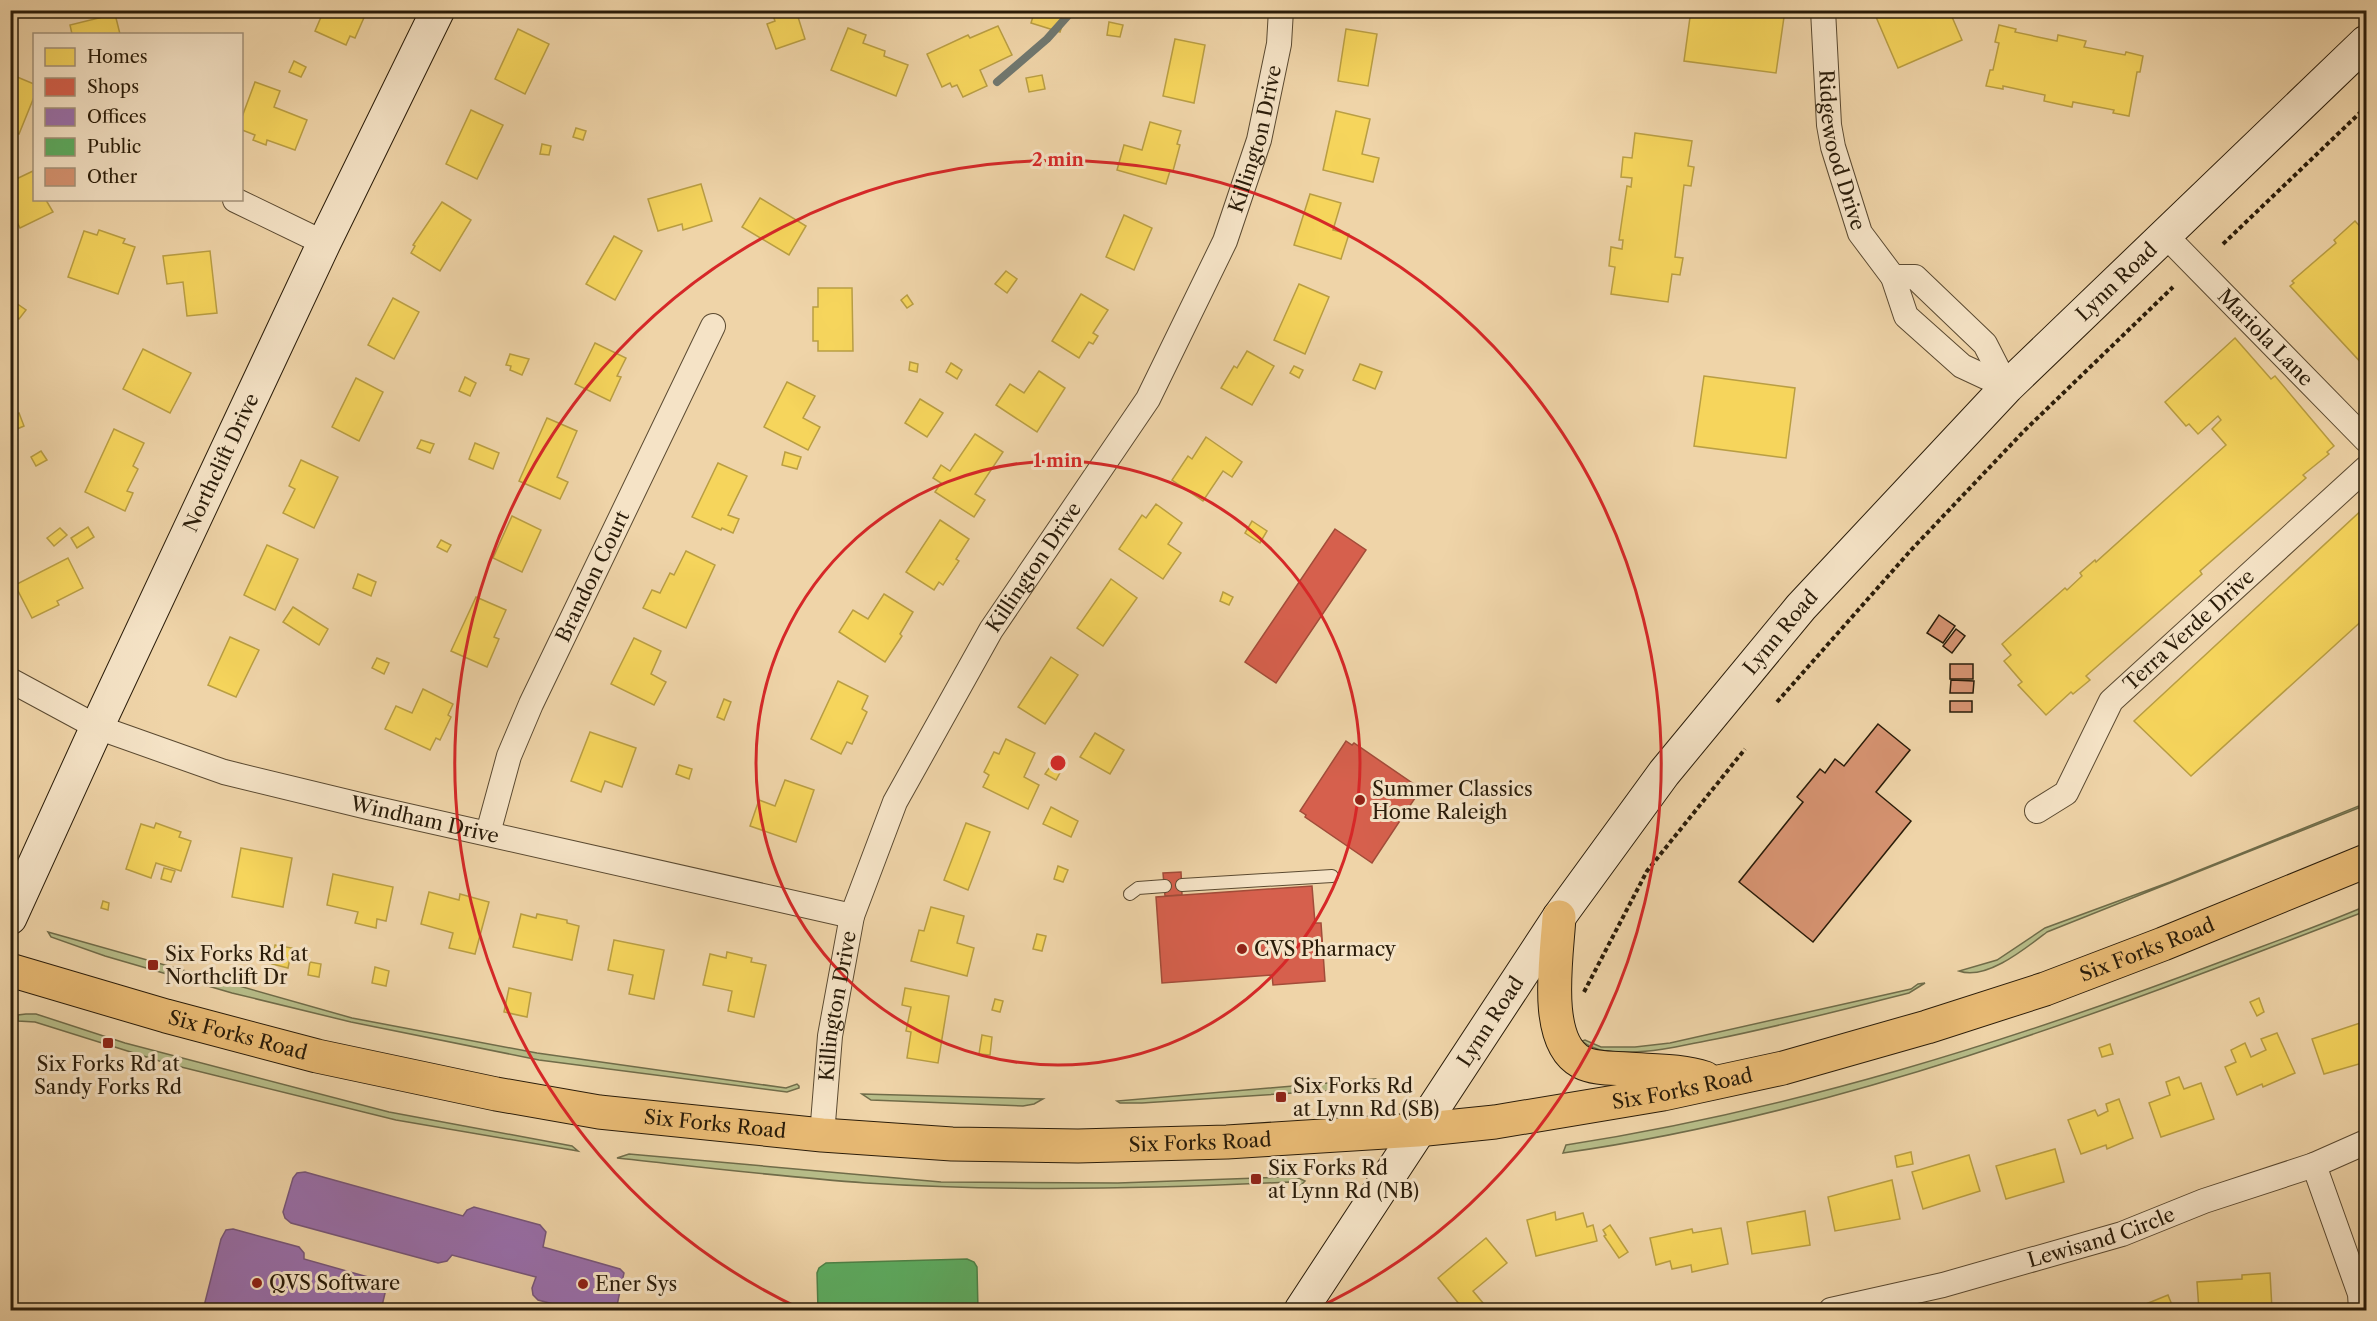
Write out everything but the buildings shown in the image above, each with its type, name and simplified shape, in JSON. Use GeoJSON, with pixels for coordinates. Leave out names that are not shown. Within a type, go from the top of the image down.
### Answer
{"type":"FeatureCollection","features":[{"type":"Feature","properties":{"kind":"main road","name":"Northclift Drive"},"geometry":{"type":"LineString","coordinates":[[10,918],[324,243],[438,10]]}},
{"type":"Feature","properties":{"kind":"main road","name":"Lynn Road"},"geometry":{"type":"LineString","coordinates":[[1300,1311],[1559,917],[1664,773],[1801,607],[2007,387],[2367,42]]}},
{"type":"Feature","properties":{"kind":"main road","name":"Six Forks Road"},"geometry":{"type":"LineString","coordinates":[[10,969],[166,1016],[317,1056],[496,1094],[599,1112],[822,1135],[952,1144],[1078,1146],[1227,1142],[1417,1130],[1495,1122],[1721,1083],[1927,1027],[2045,989],[2367,861]]}},
{"type":"Feature","properties":{"kind":"main road"},"geometry":{"type":"LineString","coordinates":[[1559,917],[1555,999],[1559,1030],[1572,1055],[1583,1064],[1682,1073],[1701,1076],[1721,1083]]}},
{"type":"Feature","properties":{"kind":"street","name":"Killington Drive"},"geometry":{"type":"LineString","coordinates":[[822,1135],[830,1036],[852,916],[894,802],[991,630],[1148,399],[1225,241],[1259,140],[1280,44],[1281,10]]}},
{"type":"Feature","properties":{"kind":"street","name":"Ridgewood Drive"},"geometry":{"type":"LineString","coordinates":[[1823,10],[1829,125],[1833,147],[1860,233],[1893,277],[1906,316],[1962,366],[2007,387]]}},
{"type":"Feature","properties":{"kind":"street"},"geometry":{"type":"LineString","coordinates":[[237,201],[324,243]]}},
{"type":"Feature","properties":{"kind":"street","name":"Mariola Lane"},"geometry":{"type":"LineString","coordinates":[[2166,236],[2367,440]]}},
{"type":"Feature","properties":{"kind":"street"},"geometry":{"type":"LineString","coordinates":[[1893,277],[1915,277],[1984,344],[2007,387]]}},
{"type":"Feature","properties":{"kind":"street","name":"Brandon Court"},"geometry":{"type":"LineString","coordinates":[[488,833],[509,756],[531,704],[713,326]]}},
{"type":"Feature","properties":{"kind":"street","name":"Terra Verde Drive"},"geometry":{"type":"LineString","coordinates":[[2037,811],[2066,793],[2111,701],[2367,468]]}},
{"type":"Feature","properties":{"kind":"street","name":"Windham Drive"},"geometry":{"type":"LineString","coordinates":[[10,680],[97,727],[224,772],[368,807],[852,916]]}},
{"type":"Feature","properties":{"kind":"street","name":"Lewisand Circle"},"geometry":{"type":"LineString","coordinates":[[1831,1311],[1943,1285],[2122,1234],[2204,1201],[2314,1165],[2367,1142]]}},
{"type":"Feature","properties":{"kind":"street"},"geometry":{"type":"LineString","coordinates":[[2314,1165],[2360,1294],[2361,1311]]}},
{"type":"Feature","properties":{"kind":"lane"},"geometry":{"type":"LineString","coordinates":[[1182,885],[1332,876]]}},
{"type":"Feature","properties":{"kind":"lane"},"geometry":{"type":"LineString","coordinates":[[1130,894],[1138,888],[1164,886]]}},
{"type":"Feature","properties":{"kind":"path"},"geometry":{"type":"LineString","coordinates":[[2223,244],[2367,107]]}},
{"type":"Feature","properties":{"kind":"path"},"geometry":{"type":"LineString","coordinates":[[1778,702],[1920,541],[2024,431],[2173,287]]}},
{"type":"Feature","properties":{"kind":"path"},"geometry":{"type":"LineString","coordinates":[[1579,1003],[1647,871],[1745,749]]}},
{"type":"Feature","properties":{"kind":"green space"},"geometry":{"type":"Polygon","coordinates":[[[2366,803],[2366,805],[2047,932],[2017,954],[1993,967],[1970,973],[1959,971],[1997,960],[2045,928],[2170,882],[2366,803]]]}},
{"type":"Feature","properties":{"kind":"green space"},"geometry":{"type":"Polygon","coordinates":[[[2366,906],[2366,911],[2170,986],[1971,1055],[1870,1086],[1769,1113],[1666,1136],[1563,1153],[1566,1145],[1734,1113],[1817,1093],[1981,1046],[2143,991],[2366,906]]]}},
{"type":"Feature","properties":{"kind":"green space"},"geometry":{"type":"Polygon","coordinates":[[[48,932],[352,1018],[537,1053],[786,1088],[797,1084],[799,1088],[787,1092],[539,1060],[351,1022],[232,993],[105,956],[51,937],[48,932]]]}},
{"type":"Feature","properties":{"kind":"green space"},"geometry":{"type":"Polygon","coordinates":[[[1925,983],[1909,993],[1765,1029],[1663,1049],[1641,1052],[1611,1051],[1587,1045],[1582,1041],[1585,1040],[1601,1047],[1635,1047],[1670,1043],[1911,989],[1918,984],[1925,983]]]}},
{"type":"Feature","properties":{"kind":"green space"},"geometry":{"type":"Polygon","coordinates":[[[36,1014],[125,1043],[389,1112],[572,1146],[578,1151],[396,1120],[169,1064],[35,1022],[18,1021],[18,1015],[36,1014]]]}},
{"type":"Feature","properties":{"kind":"green space"},"geometry":{"type":"Polygon","coordinates":[[[1375,1079],[1370,1084],[1355,1089],[1142,1103],[1117,1101],[1375,1079]]]}},
{"type":"Feature","properties":{"kind":"green space"},"geometry":{"type":"Polygon","coordinates":[[[862,1094],[1043,1099],[1023,1106],[871,1100],[862,1094]]]}},
{"type":"Feature","properties":{"kind":"green space"},"geometry":{"type":"Polygon","coordinates":[[[629,1154],[941,1182],[1118,1183],[1285,1177],[1296,1177],[1305,1181],[1301,1185],[1289,1182],[1078,1188],[919,1186],[804,1178],[617,1158],[629,1154]]]}},
{"type":"Feature","properties":{"kind":"waterway"},"geometry":{"type":"LineString","coordinates":[[997,82],[1047,39],[1073,10]]}},
{"type":"Feature","properties":{"kind":"place","name":"Summer Classics Home Raleigh"},"geometry":{"type":"Point","coordinates":[1360,800]}},
{"type":"Feature","properties":{"kind":"place","name":"CVS Pharmacy"},"geometry":{"type":"Point","coordinates":[1242,949]}},
{"type":"Feature","properties":{"kind":"place","name":"Six Forks Rd at Northclift Dr"},"geometry":{"type":"Point","coordinates":[153,965]}},
{"type":"Feature","properties":{"kind":"place","name":"Six Forks Rd at Sandy Forks Rd"},"geometry":{"type":"Point","coordinates":[108,1043]}},
{"type":"Feature","properties":{"kind":"place","name":"Six Forks Rd at Lynn Rd (SB)"},"geometry":{"type":"Point","coordinates":[1281,1097]}},
{"type":"Feature","properties":{"kind":"place","name":"Six Forks Rd at Lynn Rd (NB)"},"geometry":{"type":"Point","coordinates":[1256,1179]}},
{"type":"Feature","properties":{"kind":"place","name":"QVS Software"},"geometry":{"type":"Point","coordinates":[257,1283]}},
{"type":"Feature","properties":{"kind":"place","name":"Ener Sys"},"geometry":{"type":"Point","coordinates":[583,1284]}}]}
